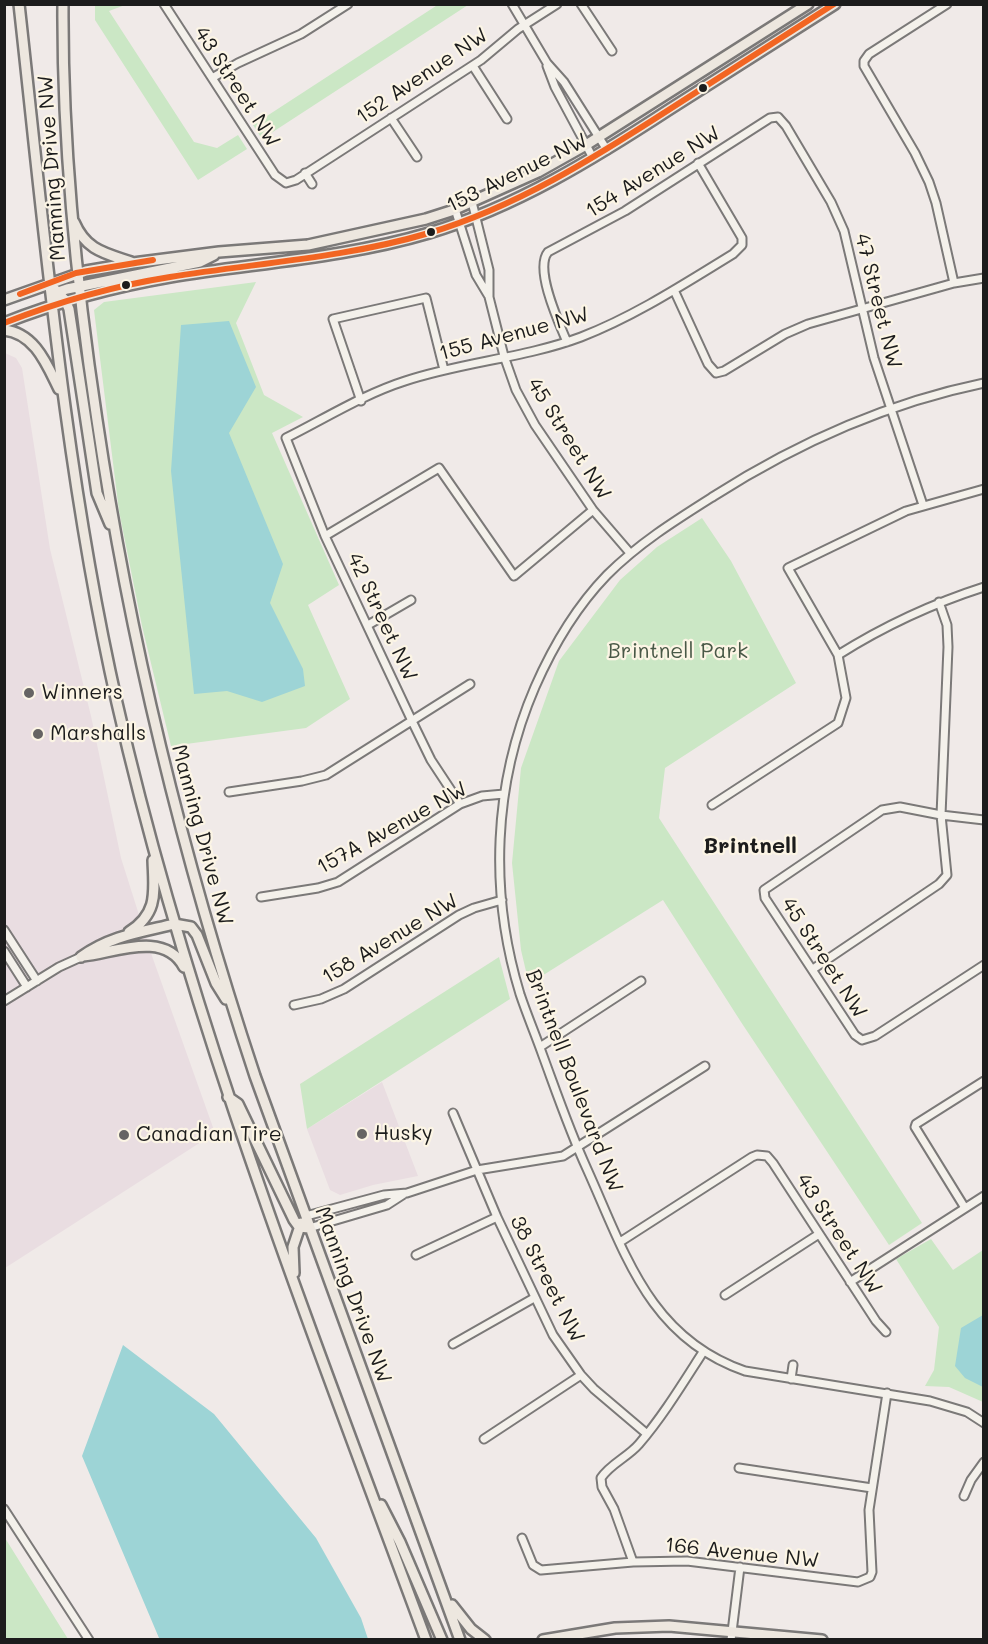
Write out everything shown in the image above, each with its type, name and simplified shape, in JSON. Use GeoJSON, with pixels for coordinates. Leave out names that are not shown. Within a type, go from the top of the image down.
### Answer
{"type":"FeatureCollection","features":[{"type":"Feature","properties":{"kind":"main road","name":"Manning Drive NW"},"geometry":{"type":"LineString","coordinates":[[19,4],[62,395],[97,606],[117,701],[152,845],[189,975],[228,1097],[426,1640]]}},
{"type":"Feature","properties":{"kind":"main road","name":"Manning Drive NW"},"geometry":{"type":"LineString","coordinates":[[63,4],[63,97],[76,273],[104,467],[147,690],[191,868],[234,1011],[309,1228],[460,1640]]}},
{"type":"Feature","properties":{"kind":"main road","name":"153 Avenue NW"},"geometry":{"type":"LineString","coordinates":[[4,300],[76,273],[219,252],[308,245],[426,219],[455,209],[538,172],[586,145],[808,4]]}},
{"type":"Feature","properties":{"kind":"main road","name":"153 Avenue NW"},"geometry":{"type":"LineString","coordinates":[[4,322],[65,300],[79,291],[354,250],[396,242],[460,223],[541,186],[607,150],[835,4]]}},
{"type":"Feature","properties":{"kind":"main road"},"geometry":{"type":"LineString","coordinates":[[70,203],[74,223],[88,244],[98,251],[133,263]]}},
{"type":"Feature","properties":{"kind":"main road"},"geometry":{"type":"LineString","coordinates":[[58,292],[79,291],[200,262],[219,252]]}},
{"type":"Feature","properties":{"kind":"main road"},"geometry":{"type":"LineString","coordinates":[[49,283],[65,300],[71,317],[97,493],[117,541]]}},
{"type":"Feature","properties":{"kind":"main road"},"geometry":{"type":"LineString","coordinates":[[52,304],[58,292]]}},
{"type":"Feature","properties":{"kind":"main road"},"geometry":{"type":"LineString","coordinates":[[4,330],[18,333],[31,343],[44,359],[62,395]]}},
{"type":"Feature","properties":{"kind":"main road"},"geometry":{"type":"LineString","coordinates":[[121,937],[138,926],[150,912],[153,901],[152,845]]}},
{"type":"Feature","properties":{"kind":"main road"},"geometry":{"type":"LineString","coordinates":[[81,957],[98,945],[121,937],[174,924],[191,927],[197,935],[216,983],[234,1011]]}},
{"type":"Feature","properties":{"kind":"main road"},"geometry":{"type":"LineString","coordinates":[[81,957],[133,946],[157,947],[182,961],[189,975]]}},
{"type":"Feature","properties":{"kind":"main road"},"geometry":{"type":"LineString","coordinates":[[228,1097],[238,1104],[299,1227]]}},
{"type":"Feature","properties":{"kind":"main road"},"geometry":{"type":"LineString","coordinates":[[294,1282],[293,1247],[299,1227],[306,1216]]}},
{"type":"Feature","properties":{"kind":"main road"},"geometry":{"type":"LineString","coordinates":[[299,1227],[309,1228]]}},
{"type":"Feature","properties":{"kind":"main road"},"geometry":{"type":"LineString","coordinates":[[366,1479],[400,1542],[442,1640]]}},
{"type":"Feature","properties":{"kind":"main road"},"geometry":{"type":"LineString","coordinates":[[439,1582],[457,1613],[485,1640]]}},
{"type":"Feature","properties":{"kind":"main road"},"geometry":{"type":"LineString","coordinates":[[543,1640],[599,1630],[687,1626],[731,1635],[822,1640]]}},
{"type":"Feature","properties":{"kind":"street","name":"43 Street NW"},"geometry":{"type":"LineString","coordinates":[[164,4],[275,175],[286,183]]}},
{"type":"Feature","properties":{"kind":"street"},"geometry":{"type":"LineString","coordinates":[[212,78],[238,63],[301,34],[348,4]]}},
{"type":"Feature","properties":{"kind":"street"},"geometry":{"type":"LineString","coordinates":[[512,4],[547,63],[564,82],[607,150]]}},
{"type":"Feature","properties":{"kind":"street","name":"152 Avenue NW"},"geometry":{"type":"LineString","coordinates":[[286,183],[292,182],[473,66],[524,26],[557,4]]}},
{"type":"Feature","properties":{"kind":"street"},"geometry":{"type":"LineString","coordinates":[[581,4],[612,51]]}},
{"type":"Feature","properties":{"kind":"street"},"geometry":{"type":"LineString","coordinates":[[947,4],[869,54],[864,61],[865,69],[915,153],[929,182],[954,283]]}},
{"type":"Feature","properties":{"kind":"street"},"geometry":{"type":"LineString","coordinates":[[547,63],[555,87],[593,158]]}},
{"type":"Feature","properties":{"kind":"street"},"geometry":{"type":"LineString","coordinates":[[473,66],[507,119]]}},
{"type":"Feature","properties":{"kind":"street","name":"154 Avenue NW"},"geometry":{"type":"LineString","coordinates":[[567,342],[550,295],[543,267],[545,256],[552,249],[625,211],[770,118],[778,117]]}},
{"type":"Feature","properties":{"kind":"street","name":"47 Street NW"},"geometry":{"type":"LineString","coordinates":[[778,117],[786,126],[835,210],[849,249],[874,358],[922,505]]}},
{"type":"Feature","properties":{"kind":"street"},"geometry":{"type":"LineString","coordinates":[[391,118],[417,157]]}},
{"type":"Feature","properties":{"kind":"street","name":"155 Avenue NW"},"geometry":{"type":"LineString","coordinates":[[286,438],[403,382],[444,370],[567,342],[615,322],[733,254],[742,245],[741,234],[699,163]]}},
{"type":"Feature","properties":{"kind":"street"},"geometry":{"type":"LineString","coordinates":[[305,173],[312,184]]}},
{"type":"Feature","properties":{"kind":"street","name":"45 Street NW"},"geometry":{"type":"LineString","coordinates":[[472,202],[489,270],[489,297],[504,356],[516,390],[529,415],[592,510],[630,554]]}},
{"type":"Feature","properties":{"kind":"street","name":"45 Street NW"},"geometry":{"type":"LineString","coordinates":[[455,209],[476,275],[489,297]]}},
{"type":"Feature","properties":{"kind":"street"},"geometry":{"type":"LineString","coordinates":[[674,290],[708,364],[716,373],[724,371],[796,328],[954,283],[984,278]]}},
{"type":"Feature","properties":{"kind":"street"},"geometry":{"type":"LineString","coordinates":[[361,401],[333,319],[426,298],[444,370]]}},
{"type":"Feature","properties":{"kind":"street","name":"Brintnell Boulevard NW"},"geometry":{"type":"LineString","coordinates":[[984,383],[944,392],[890,409],[822,436],[765,464],[678,519],[630,554],[583,603],[552,651],[528,703],[519,729],[504,794],[500,841],[502,900],[520,995],[577,1148],[637,1279],[655,1306],[673,1327],[703,1352],[745,1371],[948,1405],[967,1412],[984,1423]]}},
{"type":"Feature","properties":{"kind":"street","name":"42 Street NW"},"geometry":{"type":"LineString","coordinates":[[286,438],[325,536],[412,722],[431,760],[460,804]]}},
{"type":"Feature","properties":{"kind":"street"},"geometry":{"type":"LineString","coordinates":[[325,536],[439,468],[514,576],[592,510]]}},
{"type":"Feature","properties":{"kind":"street"},"geometry":{"type":"LineString","coordinates":[[712,805],[838,723],[846,698],[837,655],[788,568],[922,505],[984,489]]}},
{"type":"Feature","properties":{"kind":"street"},"geometry":{"type":"LineString","coordinates":[[837,655],[873,634],[939,602],[984,587]]}},
{"type":"Feature","properties":{"kind":"street"},"geometry":{"type":"LineString","coordinates":[[368,625],[411,600]]}},
{"type":"Feature","properties":{"kind":"street"},"geometry":{"type":"LineString","coordinates":[[813,969],[939,884],[947,875],[941,815],[948,647],[946,625],[939,602]]}},
{"type":"Feature","properties":{"kind":"street"},"geometry":{"type":"LineString","coordinates":[[229,792],[326,775],[470,684]]}},
{"type":"Feature","properties":{"kind":"street","name":"157A Avenue NW"},"geometry":{"type":"LineString","coordinates":[[261,897],[318,888],[338,882],[460,804],[482,796],[504,794]]}},
{"type":"Feature","properties":{"kind":"street","name":"45 Street NW"},"geometry":{"type":"LineString","coordinates":[[941,815],[900,807],[882,810],[765,890],[765,898],[855,1035],[862,1040],[875,1036],[984,965]]}},
{"type":"Feature","properties":{"kind":"street"},"geometry":{"type":"LineString","coordinates":[[941,815],[984,820]]}},
{"type":"Feature","properties":{"kind":"street","name":"158 Avenue NW"},"geometry":{"type":"LineString","coordinates":[[294,1005],[321,999],[344,989],[459,915],[482,905],[502,900]]}},
{"type":"Feature","properties":{"kind":"street"},"geometry":{"type":"LineString","coordinates":[[4,930],[37,981]]}},
{"type":"Feature","properties":{"kind":"street"},"geometry":{"type":"LineString","coordinates":[[4,951],[27,987]]}},
{"type":"Feature","properties":{"kind":"street"},"geometry":{"type":"LineString","coordinates":[[4,1001],[81,957]]}},
{"type":"Feature","properties":{"kind":"street"},"geometry":{"type":"LineString","coordinates":[[540,1047],[641,981]]}},
{"type":"Feature","properties":{"kind":"street"},"geometry":{"type":"LineString","coordinates":[[309,1228],[387,1205],[407,1193],[477,1170],[555,1158],[577,1148],[705,1066]]}},
{"type":"Feature","properties":{"kind":"street"},"geometry":{"type":"LineString","coordinates":[[965,1208],[915,1127],[916,1124],[984,1081]]}},
{"type":"Feature","properties":{"kind":"street","name":"38 Street NW"},"geometry":{"type":"LineString","coordinates":[[453,1113],[497,1217],[553,1335],[581,1375],[594,1389],[647,1434]]}},
{"type":"Feature","properties":{"kind":"street","name":"43 Street NW"},"geometry":{"type":"LineString","coordinates":[[620,1242],[752,1157],[762,1155],[773,1163],[876,1321],[886,1332]]}},
{"type":"Feature","properties":{"kind":"street"},"geometry":{"type":"LineString","coordinates":[[306,1216],[384,1195],[407,1193]]}},
{"type":"Feature","properties":{"kind":"street"},"geometry":{"type":"LineString","coordinates":[[850,1282],[984,1196]]}},
{"type":"Feature","properties":{"kind":"street"},"geometry":{"type":"LineString","coordinates":[[416,1256],[497,1217]]}},
{"type":"Feature","properties":{"kind":"street"},"geometry":{"type":"LineString","coordinates":[[725,1295],[819,1234]]}},
{"type":"Feature","properties":{"kind":"street"},"geometry":{"type":"LineString","coordinates":[[453,1344],[534,1298]]}},
{"type":"Feature","properties":{"kind":"street"},"geometry":{"type":"LineString","coordinates":[[633,1562],[614,1509],[602,1487],[601,1478],[606,1471],[632,1452],[647,1434],[703,1352]]}},
{"type":"Feature","properties":{"kind":"street"},"geometry":{"type":"LineString","coordinates":[[791,1379],[794,1365]]}},
{"type":"Feature","properties":{"kind":"street"},"geometry":{"type":"LineString","coordinates":[[484,1439],[581,1375]]}},
{"type":"Feature","properties":{"kind":"street"},"geometry":{"type":"LineString","coordinates":[[739,1468],[872,1488],[887,1393]]}},
{"type":"Feature","properties":{"kind":"street"},"geometry":{"type":"LineString","coordinates":[[964,1496],[971,1480],[984,1462]]}},
{"type":"Feature","properties":{"kind":"street","name":"166 Avenue NW"},"geometry":{"type":"LineString","coordinates":[[522,1538],[530,1560],[537,1569],[546,1571],[633,1562],[687,1561],[858,1582],[870,1577],[873,1567],[868,1527],[872,1488]]}},
{"type":"Feature","properties":{"kind":"street"},"geometry":{"type":"LineString","coordinates":[[4,1509],[89,1640]]}},
{"type":"Feature","properties":{"kind":"street"},"geometry":{"type":"LineString","coordinates":[[731,1635],[740,1567]]}},
{"type":"Feature","properties":{"kind":"shaded area"},"geometry":{"type":"Polygon","coordinates":[[[5,353],[16,358],[22,368],[50,549],[91,716],[121,858],[152,956],[215,1133],[5,1268],[5,353]]]}},
{"type":"Feature","properties":{"kind":"shaded area"},"geometry":{"type":"Polygon","coordinates":[[[382,1082],[418,1176],[373,1185],[340,1195],[330,1190],[307,1129],[382,1082]]]}},
{"type":"Feature","properties":{"kind":"green space"},"geometry":{"type":"Polygon","coordinates":[[[439,4],[468,5],[262,139],[253,125],[439,4]]]}},
{"type":"Feature","properties":{"kind":"green space"},"geometry":{"type":"Polygon","coordinates":[[[95,5],[125,5],[109,11],[194,142],[217,148],[238,135],[247,149],[198,180],[95,20],[95,5]]]}},
{"type":"Feature","properties":{"kind":"green space"},"geometry":{"type":"Polygon","coordinates":[[[256,282],[236,323],[264,395],[303,417],[272,433],[339,585],[308,605],[350,699],[306,728],[171,746],[142,626],[119,511],[94,310],[104,302],[256,282]]]}},
{"type":"Feature","properties":{"kind":"green space","name":"Brintnell Park"},"geometry":{"type":"Polygon","coordinates":[[[702,518],[731,561],[796,683],[665,768],[659,818],[922,1223],[889,1245],[663,900],[529,984],[521,950],[512,863],[521,768],[559,661],[620,580],[657,547],[702,518]]]}},
{"type":"Feature","properties":{"kind":"green space"},"geometry":{"type":"Polygon","coordinates":[[[499,957],[510,999],[307,1129],[300,1084],[499,957]]]}},
{"type":"Feature","properties":{"kind":"green space"},"geometry":{"type":"Polygon","coordinates":[[[931,1239],[953,1270],[983,1250],[983,1402],[949,1387],[925,1386],[934,1370],[939,1327],[896,1259],[931,1239]]]}},
{"type":"Feature","properties":{"kind":"green space"},"geometry":{"type":"Polygon","coordinates":[[[5,1538],[68,1639],[5,1639],[5,1538]]]}},
{"type":"Feature","properties":{"kind":"water"},"geometry":{"type":"Polygon","coordinates":[[[229,321],[256,387],[229,433],[283,564],[270,603],[303,669],[305,686],[262,702],[227,691],[194,694],[171,471],[181,325],[229,321]]]}},
{"type":"Feature","properties":{"kind":"water"},"geometry":{"type":"Polygon","coordinates":[[[983,1315],[983,1387],[965,1378],[955,1366],[961,1328],[983,1315]]]}},
{"type":"Feature","properties":{"kind":"water"},"geometry":{"type":"Polygon","coordinates":[[[123,1345],[214,1414],[316,1538],[361,1618],[368,1639],[159,1638],[82,1456],[123,1345]]]}},
{"type":"Feature","properties":{"kind":"transit line"},"geometry":{"type":"LineString","coordinates":[[4,323],[45,308],[128,285],[365,248],[429,233],[493,210],[583,163],[834,4]]}},
{"type":"Feature","properties":{"kind":"transit line"},"geometry":{"type":"LineString","coordinates":[[20,294],[76,273],[153,260]]}},
{"type":"Feature","properties":{"kind":"place","name":"Winners"},"geometry":{"type":"Point","coordinates":[29,693]}},
{"type":"Feature","properties":{"kind":"place","name":"Marshalls"},"geometry":{"type":"Point","coordinates":[38,734]}},
{"type":"Feature","properties":{"kind":"place","name":"Husky"},"geometry":{"type":"Point","coordinates":[362,1134]}},
{"type":"Feature","properties":{"kind":"place","name":"Canadian Tire"},"geometry":{"type":"Point","coordinates":[124,1135]}},
{"type":"Feature","properties":{"kind":"district","name":"Brintnell"},"geometry":{"type":"Point","coordinates":[750,846]}}]}
